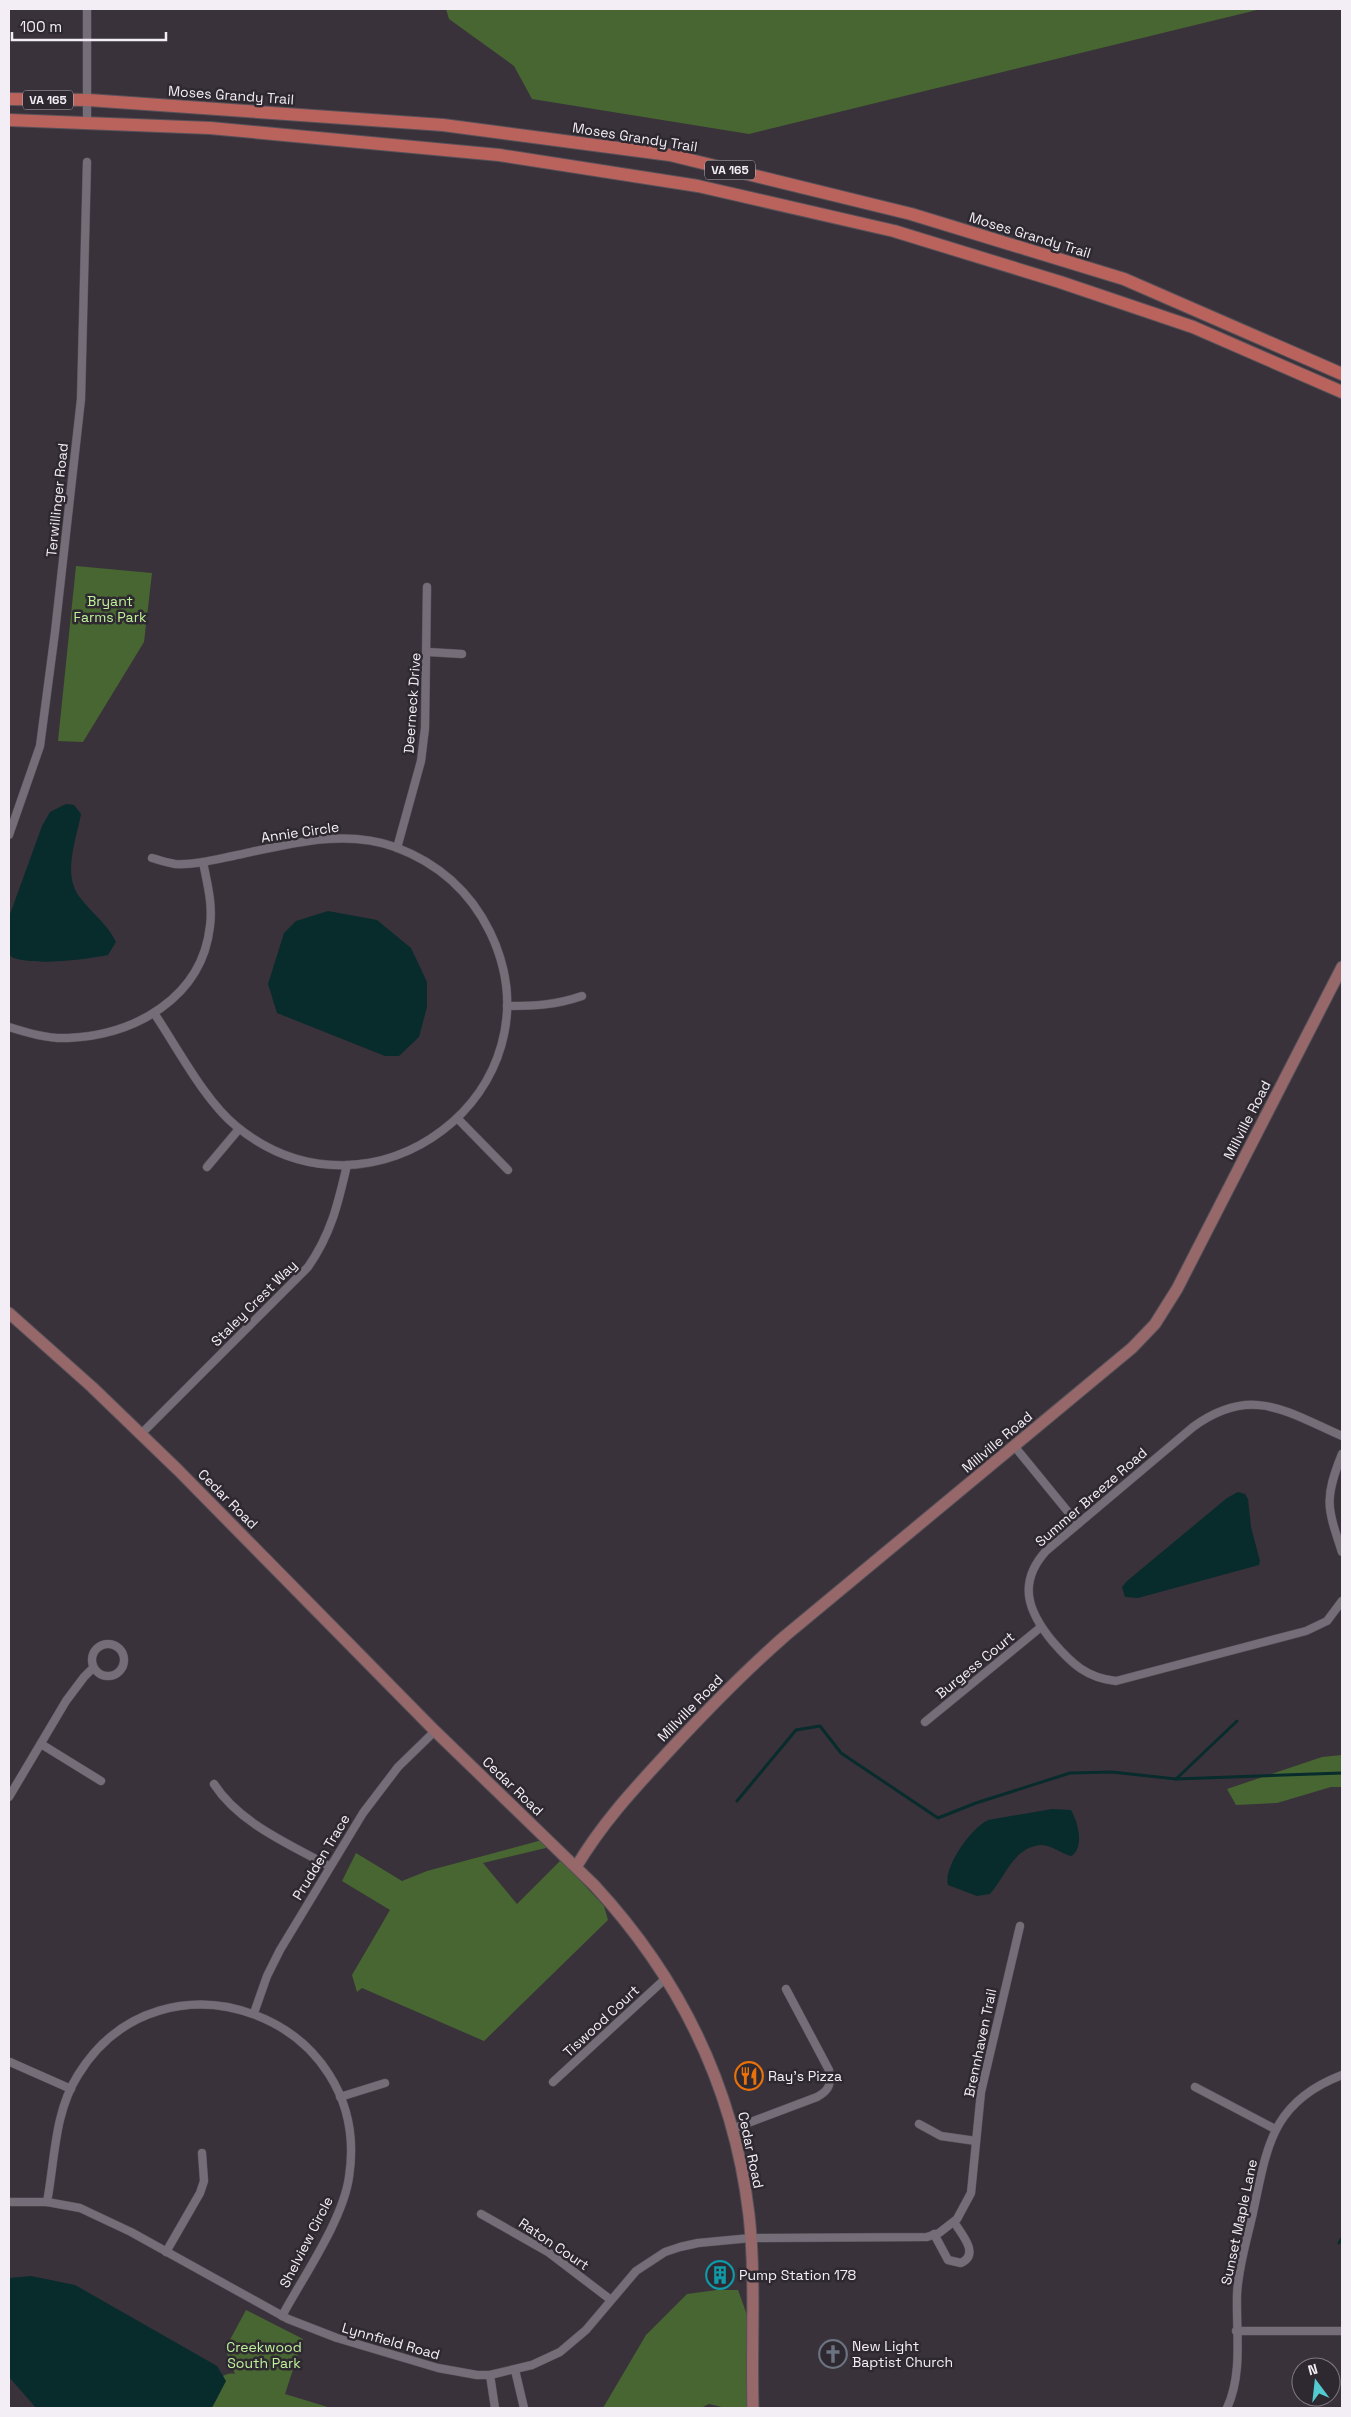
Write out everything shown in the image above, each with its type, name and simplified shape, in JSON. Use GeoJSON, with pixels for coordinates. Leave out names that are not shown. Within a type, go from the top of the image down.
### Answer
{"type":"FeatureCollection","features":[{"type":"Feature","properties":{"kind":"main road","name":"Moses Grandy Trail"},"geometry":{"type":"LineString","coordinates":[[9,99],[88,100],[442,125],[670,155],[911,214],[1124,279],[1342,374]]}},
{"type":"Feature","properties":{"kind":"main road","name":"VA 165"},"geometry":{"type":"LineString","coordinates":[[9,120],[87,121],[210,128],[499,155],[698,186],[894,231],[1060,282],[1193,327],[1342,392]]}},
{"type":"Feature","properties":{"kind":"street"},"geometry":{"type":"LineString","coordinates":[[87,9],[87,121]]}},
{"type":"Feature","properties":{"kind":"street","name":"Terwillinger Road"},"geometry":{"type":"LineString","coordinates":[[9,836],[40,746],[55,632],[80,399],[87,162]]}},
{"type":"Feature","properties":{"kind":"street","name":"Deerneck Drive"},"geometry":{"type":"LineString","coordinates":[[397,848],[420,761],[425,728],[428,652],[427,587]]}},
{"type":"Feature","properties":{"kind":"street"},"geometry":{"type":"LineString","coordinates":[[428,652],[462,654]]}},
{"type":"Feature","properties":{"kind":"street","name":"Annie Circle"},"geometry":{"type":"LineString","coordinates":[[152,858],[175,864],[203,862],[335,838],[364,840],[397,848],[423,859],[449,877],[475,906],[484,920],[501,960],[507,1006],[500,1046],[486,1082],[458,1119],[417,1148],[386,1160],[347,1165],[327,1164],[291,1157],[257,1142],[239,1129],[222,1112],[204,1088],[154,1012]]}},
{"type":"Feature","properties":{"kind":"street"},"geometry":{"type":"LineString","coordinates":[[9,1027],[32,1034],[68,1038],[108,1032],[132,1025],[175,997],[186,985],[208,942],[210,899],[203,862]]}},
{"type":"Feature","properties":{"kind":"street","name":"Millville Road"},"geometry":{"type":"LineString","coordinates":[[576,1867],[597,1832],[618,1806],[742,1676],[785,1636],[1132,1348],[1161,1316],[1182,1280],[1342,967]]}},
{"type":"Feature","properties":{"kind":"street"},"geometry":{"type":"LineString","coordinates":[[507,1006],[558,1004],[582,996]]}},
{"type":"Feature","properties":{"kind":"street"},"geometry":{"type":"LineString","coordinates":[[458,1119],[508,1170]]}},
{"type":"Feature","properties":{"kind":"street"},"geometry":{"type":"LineString","coordinates":[[207,1167],[239,1129]]}},
{"type":"Feature","properties":{"kind":"street","name":"Staley Crest Way"},"geometry":{"type":"LineString","coordinates":[[141,1434],[308,1267],[326,1239],[337,1208],[347,1165]]}},
{"type":"Feature","properties":{"kind":"street","name":"Cedar Road"},"geometry":{"type":"LineString","coordinates":[[9,1313],[141,1434],[435,1731],[576,1867],[614,1907],[665,1979],[679,2000],[713,2068],[732,2129],[743,2176],[751,2238],[753,2408]]}},
{"type":"Feature","properties":{"kind":"street","name":"Summer Breeze Road"},"geometry":{"type":"LineString","coordinates":[[1342,1436],[1270,1406],[1246,1404],[1219,1410],[1194,1427],[1046,1551],[1032,1571],[1029,1584],[1029,1598],[1035,1618],[1076,1668],[1088,1675],[1116,1681],[1306,1632],[1327,1620],[1342,1604]]}},
{"type":"Feature","properties":{"kind":"street"},"geometry":{"type":"LineString","coordinates":[[1015,1447],[1078,1524]]}},
{"type":"Feature","properties":{"kind":"street"},"geometry":{"type":"LineString","coordinates":[[1342,1454],[1330,1485],[1328,1496],[1330,1516],[1342,1552]]}},
{"type":"Feature","properties":{"kind":"street","name":"Burgess Court"},"geometry":{"type":"LineString","coordinates":[[925,1722],[1041,1627]]}},
{"type":"Feature","properties":{"kind":"street"},"geometry":{"type":"LineString","coordinates":[[106,1644],[120,1650],[124,1660],[117,1674],[102,1676],[94,1668],[92,1658],[96,1649],[106,1644]]}},
{"type":"Feature","properties":{"kind":"street"},"geometry":{"type":"LineString","coordinates":[[9,1797],[66,1700],[84,1677],[94,1668]]}},
{"type":"Feature","properties":{"kind":"street","name":"Prudden Trace"},"geometry":{"type":"LineString","coordinates":[[254,2013],[266,1976],[329,1866],[363,1813],[386,1782],[435,1731]]}},
{"type":"Feature","properties":{"kind":"street"},"geometry":{"type":"LineString","coordinates":[[41,1744],[101,1781]]}},
{"type":"Feature","properties":{"kind":"street"},"geometry":{"type":"LineString","coordinates":[[214,1784],[225,1801],[265,1830],[329,1866]]}},
{"type":"Feature","properties":{"kind":"street","name":"Brennhaven Trail"},"geometry":{"type":"LineString","coordinates":[[751,2238],[927,2237],[954,2222],[971,2193],[980,2092],[1020,1926]]}},
{"type":"Feature","properties":{"kind":"street","name":"Tiswood Court"},"geometry":{"type":"LineString","coordinates":[[553,2082],[665,1979]]}},
{"type":"Feature","properties":{"kind":"street"},"geometry":{"type":"LineString","coordinates":[[732,2129],[817,2097],[827,2092],[831,2083],[829,2070],[786,1989]]}},
{"type":"Feature","properties":{"kind":"street","name":"Shelview Circle"},"geometry":{"type":"LineString","coordinates":[[48,2202],[56,2136],[62,2110],[82,2070],[104,2044],[120,2030],[139,2020],[178,2007],[201,2005],[226,2006],[254,2013],[273,2022],[307,2046],[333,2081],[348,2119],[351,2141],[349,2179],[341,2206],[282,2316]]}},
{"type":"Feature","properties":{"kind":"street"},"geometry":{"type":"LineString","coordinates":[[10,2062],[71,2089]]}},
{"type":"Feature","properties":{"kind":"street","name":"Sunset Maple Lane"},"geometry":{"type":"LineString","coordinates":[[1227,2408],[1233,2391],[1237,2363],[1236,2331],[1239,2274],[1268,2147],[1275,2129],[1287,2112],[1309,2092],[1325,2082],[1342,2075]]}},
{"type":"Feature","properties":{"kind":"street"},"geometry":{"type":"LineString","coordinates":[[340,2097],[385,2083]]}},
{"type":"Feature","properties":{"kind":"street"},"geometry":{"type":"LineString","coordinates":[[1195,2087],[1275,2129]]}},
{"type":"Feature","properties":{"kind":"street"},"geometry":{"type":"LineString","coordinates":[[919,2124],[941,2136],[976,2141]]}},
{"type":"Feature","properties":{"kind":"street"},"geometry":{"type":"LineString","coordinates":[[166,2252],[200,2193],[204,2181],[202,2153]]}},
{"type":"Feature","properties":{"kind":"street","name":"Lynnfield Road"},"geometry":{"type":"LineString","coordinates":[[9,2202],[48,2202],[80,2208],[103,2218],[282,2316],[337,2338],[438,2368],[460,2373],[490,2375],[532,2366],[560,2352],[586,2330],[636,2271],[665,2252],[698,2243],[751,2238]]}},
{"type":"Feature","properties":{"kind":"street","name":"Raton Court"},"geometry":{"type":"LineString","coordinates":[[481,2214],[548,2252],[611,2300]]}},
{"type":"Feature","properties":{"kind":"street"},"geometry":{"type":"LineString","coordinates":[[934,2234],[948,2260],[961,2263],[967,2260],[970,2254],[969,2248],[954,2222]]}},
{"type":"Feature","properties":{"kind":"street"},"geometry":{"type":"LineString","coordinates":[[1236,2331],[1342,2331]]}},
{"type":"Feature","properties":{"kind":"street"},"geometry":{"type":"LineString","coordinates":[[515,2370],[524,2408]]}},
{"type":"Feature","properties":{"kind":"street"},"geometry":{"type":"LineString","coordinates":[[490,2375],[496,2408]]}},
{"type":"Feature","properties":{"kind":"green space"},"geometry":{"type":"Polygon","coordinates":[[[446,9],[1261,9],[749,134],[532,99],[514,66],[449,19],[446,9]]]}},
{"type":"Feature","properties":{"kind":"green space","name":"Bryant Farms Park"},"geometry":{"type":"Polygon","coordinates":[[[76,566],[152,573],[144,642],[83,742],[58,741],[76,566]]]}},
{"type":"Feature","properties":{"kind":"green space"},"geometry":{"type":"Polygon","coordinates":[[[1342,1755],[1342,1787],[1331,1787],[1277,1803],[1236,1805],[1227,1789],[1322,1757],[1342,1755]]]}},
{"type":"Feature","properties":{"kind":"green space"},"geometry":{"type":"Polygon","coordinates":[[[542,1840],[550,1847],[483,1863],[517,1904],[561,1860],[604,1906],[608,1920],[484,2041],[362,1988],[357,1992],[352,1975],[390,1910],[342,1881],[356,1853],[402,1881],[427,1871],[542,1840]]]}},
{"type":"Feature","properties":{"kind":"green space"},"geometry":{"type":"Polygon","coordinates":[[[717,2290],[738,2290],[755,2337],[751,2408],[726,2408],[709,2404],[701,2408],[603,2408],[646,2335],[687,2294],[717,2290]]]}},
{"type":"Feature","properties":{"kind":"green space","name":"Creekwood South Park"},"geometry":{"type":"Polygon","coordinates":[[[246,2310],[303,2339],[285,2394],[331,2408],[197,2408],[218,2380],[223,2376],[235,2374],[225,2349],[246,2310]]]}},
{"type":"Feature","properties":{"kind":"shaded area"},"geometry":{"type":"Polygon","coordinates":[[[66,804],[74,805],[81,814],[72,858],[72,881],[82,900],[109,930],[116,942],[108,955],[86,959],[45,962],[21,960],[11,957],[9,952],[9,917],[42,826],[50,812],[66,804]]]}},
{"type":"Feature","properties":{"kind":"shaded area"},"geometry":{"type":"Polygon","coordinates":[[[328,911],[377,920],[411,948],[427,982],[427,1007],[419,1037],[399,1056],[385,1056],[277,1013],[268,984],[284,933],[296,921],[328,911]]]}},
{"type":"Feature","properties":{"kind":"shaded area"},"geometry":{"type":"Polygon","coordinates":[[[1238,1492],[1245,1494],[1248,1499],[1251,1527],[1260,1561],[1259,1565],[1138,1598],[1125,1597],[1122,1587],[1127,1581],[1227,1498],[1238,1492]]]}},
{"type":"Feature","properties":{"kind":"shaded area"},"geometry":{"type":"Polygon","coordinates":[[[1052,1809],[1071,1810],[1074,1815],[1079,1841],[1078,1847],[1071,1856],[1045,1845],[1032,1847],[1017,1856],[990,1894],[977,1896],[948,1885],[950,1868],[954,1858],[967,1839],[981,1824],[988,1820],[1052,1809]]]}},
{"type":"Feature","properties":{"kind":"shaded area"},"geometry":{"type":"Polygon","coordinates":[[[31,2276],[75,2285],[217,2366],[226,2381],[213,2406],[211,2408],[36,2408],[9,2377],[9,2278],[31,2276]]]}},
{"type":"Feature","properties":{"kind":"waterway"},"geometry":{"type":"LineString","coordinates":[[1176,1779],[1237,1721]]}},
{"type":"Feature","properties":{"kind":"waterway"},"geometry":{"type":"LineString","coordinates":[[737,1801],[796,1730],[820,1726],[841,1753],[938,1818],[976,1803],[1070,1773],[1112,1772],[1176,1779],[1342,1773]]}},
{"type":"Feature","properties":{"kind":"waterway"},"geometry":{"type":"LineString","coordinates":[[1339,2243],[1342,2238]]}},
{"type":"Feature","properties":{"kind":"place","name":"Ray's Pizza"},"geometry":{"type":"Point","coordinates":[749,2076]}},
{"type":"Feature","properties":{"kind":"place","name":"Pump Station 178"},"geometry":{"type":"Point","coordinates":[720,2275]}},
{"type":"Feature","properties":{"kind":"place","name":"New Light Baptist Church"},"geometry":{"type":"Point","coordinates":[833,2354]}}]}
